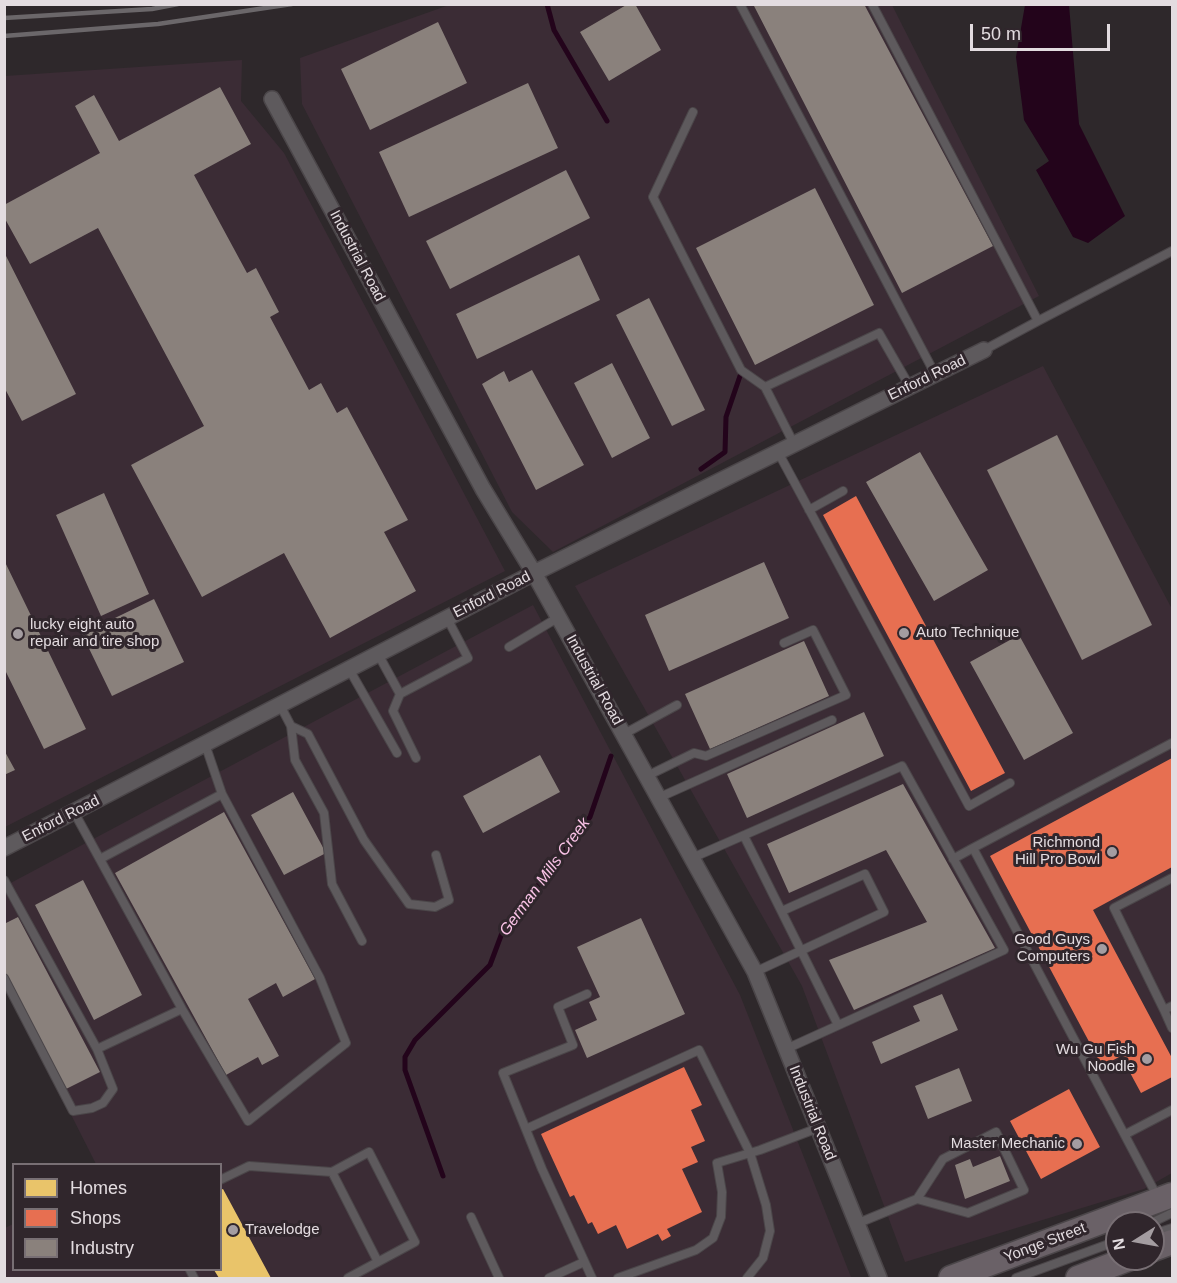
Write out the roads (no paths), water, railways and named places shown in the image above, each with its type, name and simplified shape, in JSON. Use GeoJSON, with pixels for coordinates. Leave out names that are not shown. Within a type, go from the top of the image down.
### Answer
{"type":"FeatureCollection","features":[{"type":"Feature","properties":{"kind":"main road","name":"Yonge Street"},"geometry":{"type":"LineString","coordinates":[[951,1278],[1168,1203]]}},
{"type":"Feature","properties":{"kind":"main road"},"geometry":{"type":"LineString","coordinates":[[1078,1278],[1105,1268]]}},
{"type":"Feature","properties":{"kind":"street","name":"Industrial Road"},"geometry":{"type":"LineString","coordinates":[[272,99],[483,489],[534,573],[755,972],[879,1278]]}},
{"type":"Feature","properties":{"kind":"street","name":"Enford Road"},"geometry":{"type":"LineString","coordinates":[[4,848],[534,573],[984,350]]}},
{"type":"Feature","properties":{"kind":"lane"},"geometry":{"type":"LineString","coordinates":[[740,4],[935,374]]}},
{"type":"Feature","properties":{"kind":"lane"},"geometry":{"type":"LineString","coordinates":[[873,4],[1038,321]]}},
{"type":"Feature","properties":{"kind":"lane"},"geometry":{"type":"LineString","coordinates":[[693,112],[653,197],[741,370],[765,387],[794,444]]}},
{"type":"Feature","properties":{"kind":"lane"},"geometry":{"type":"LineString","coordinates":[[984,350],[1173,251]]}},
{"type":"Feature","properties":{"kind":"lane"},"geometry":{"type":"LineString","coordinates":[[765,387],[879,333],[910,387]]}},
{"type":"Feature","properties":{"kind":"lane"},"geometry":{"type":"LineString","coordinates":[[778,452],[969,806],[1010,783]]}},
{"type":"Feature","properties":{"kind":"lane"},"geometry":{"type":"LineString","coordinates":[[809,510],[843,491]]}},
{"type":"Feature","properties":{"kind":"lane"},"geometry":{"type":"LineString","coordinates":[[416,758],[393,711],[400,694],[468,658],[447,618]]}},
{"type":"Feature","properties":{"kind":"lane"},"geometry":{"type":"LineString","coordinates":[[509,646],[559,618]]}},
{"type":"Feature","properties":{"kind":"lane"},"geometry":{"type":"LineString","coordinates":[[647,776],[694,753],[706,756],[846,694],[813,630],[784,643]]}},
{"type":"Feature","properties":{"kind":"lane"},"geometry":{"type":"LineString","coordinates":[[378,654],[400,694]]}},
{"type":"Feature","properties":{"kind":"lane"},"geometry":{"type":"LineString","coordinates":[[349,669],[397,753]]}},
{"type":"Feature","properties":{"kind":"lane"},"geometry":{"type":"LineString","coordinates":[[280,705],[291,726],[295,760],[324,813],[332,884],[362,941]]}},
{"type":"Feature","properties":{"kind":"lane"},"geometry":{"type":"LineString","coordinates":[[624,734],[677,705]]}},
{"type":"Feature","properties":{"kind":"lane"},"geometry":{"type":"LineString","coordinates":[[658,798],[832,720]]}},
{"type":"Feature","properties":{"kind":"lane"},"geometry":{"type":"LineString","coordinates":[[291,726],[308,734],[364,840],[408,904],[435,907],[449,900],[436,855]]}},
{"type":"Feature","properties":{"kind":"lane"},"geometry":{"type":"LineString","coordinates":[[953,859],[1173,743]]}},
{"type":"Feature","properties":{"kind":"lane"},"geometry":{"type":"LineString","coordinates":[[74,812],[182,1008],[248,1121],[346,1043],[320,978],[222,794],[205,744]]}},
{"type":"Feature","properties":{"kind":"lane"},"geometry":{"type":"LineString","coordinates":[[692,858],[902,766],[1004,950],[786,1049]]}},
{"type":"Feature","properties":{"kind":"lane"},"geometry":{"type":"LineString","coordinates":[[100,859],[222,794]]}},
{"type":"Feature","properties":{"kind":"lane"},"geometry":{"type":"LineString","coordinates":[[744,836],[838,1025]]}},
{"type":"Feature","properties":{"kind":"lane"},"geometry":{"type":"LineString","coordinates":[[973,848],[1126,1134],[1168,1203]]}},
{"type":"Feature","properties":{"kind":"lane"},"geometry":{"type":"LineString","coordinates":[[755,972],[884,912],[865,874],[782,911]]}},
{"type":"Feature","properties":{"kind":"lane"},"geometry":{"type":"LineString","coordinates":[[1173,878],[1114,908],[1173,1028]]}},
{"type":"Feature","properties":{"kind":"lane"},"geometry":{"type":"LineString","coordinates":[[4,880],[98,1050],[113,1089],[103,1103],[92,1108],[73,1111],[4,978]]}},
{"type":"Feature","properties":{"kind":"lane"},"geometry":{"type":"LineString","coordinates":[[587,994],[558,1007],[573,1045],[503,1073],[592,1278]]}},
{"type":"Feature","properties":{"kind":"lane"},"geometry":{"type":"LineString","coordinates":[[1164,1010],[1173,1006]]}},
{"type":"Feature","properties":{"kind":"lane"},"geometry":{"type":"LineString","coordinates":[[98,1050],[182,1008]]}},
{"type":"Feature","properties":{"kind":"lane"},"geometry":{"type":"LineString","coordinates":[[526,1129],[699,1050],[750,1153],[766,1205],[770,1231],[763,1258],[747,1278]]}},
{"type":"Feature","properties":{"kind":"lane"},"geometry":{"type":"LineString","coordinates":[[1126,1134],[1173,1110]]}},
{"type":"Feature","properties":{"kind":"lane"},"geometry":{"type":"LineString","coordinates":[[618,1278],[696,1250],[713,1238],[721,1217],[722,1192],[717,1163],[818,1128]]}},
{"type":"Feature","properties":{"kind":"lane"},"geometry":{"type":"LineString","coordinates":[[856,1224],[917,1199],[944,1160],[996,1132],[1024,1190],[968,1213],[917,1199]]}},
{"type":"Feature","properties":{"kind":"lane"},"geometry":{"type":"LineString","coordinates":[[222,1179],[249,1166],[332,1172],[369,1152],[415,1242],[348,1278]]}},
{"type":"Feature","properties":{"kind":"lane"},"geometry":{"type":"LineString","coordinates":[[332,1172],[378,1262]]}},
{"type":"Feature","properties":{"kind":"lane"},"geometry":{"type":"LineString","coordinates":[[471,1217],[499,1278]]}},
{"type":"Feature","properties":{"kind":"lane"},"geometry":{"type":"LineString","coordinates":[[1016,1278],[1105,1245]]}},
{"type":"Feature","properties":{"kind":"lane"},"geometry":{"type":"LineString","coordinates":[[549,1278],[584,1262]]}},
{"type":"Feature","properties":{"kind":"waterway","name":"German Mills Creek"},"geometry":{"type":"LineString","coordinates":[[547,4],[554,30],[607,121]]}},
{"type":"Feature","properties":{"kind":"waterway","name":"German Mills Creek"},"geometry":{"type":"LineString","coordinates":[[701,469],[725,452],[726,417],[740,376]]}},
{"type":"Feature","properties":{"kind":"waterway","name":"German Mills Creek"},"geometry":{"type":"LineString","coordinates":[[443,1176],[405,1070],[405,1057],[415,1040],[490,965],[502,933],[590,817],[611,756]]}},
{"type":"Feature","properties":{"kind":"railway"},"geometry":{"type":"LineString","coordinates":[[4,18],[152,9],[178,4]]}},
{"type":"Feature","properties":{"kind":"railway"},"geometry":{"type":"LineString","coordinates":[[4,36],[158,24],[292,4]]}},
{"type":"Feature","properties":{"kind":"place","name":"Auto Technique"},"geometry":{"type":"Point","coordinates":[904,633]}},
{"type":"Feature","properties":{"kind":"place","name":"lucky eight auto repair and tire shop"},"geometry":{"type":"Point","coordinates":[18,634]}},
{"type":"Feature","properties":{"kind":"place","name":"Richmond Hill Pro Bowl"},"geometry":{"type":"Point","coordinates":[1112,852]}},
{"type":"Feature","properties":{"kind":"place","name":"Good Guys Computers"},"geometry":{"type":"Point","coordinates":[1102,949]}},
{"type":"Feature","properties":{"kind":"place","name":"Wu Gu Fish Noodle"},"geometry":{"type":"Point","coordinates":[1147,1059]}},
{"type":"Feature","properties":{"kind":"place","name":"Master Mechanic"},"geometry":{"type":"Point","coordinates":[1077,1144]}},
{"type":"Feature","properties":{"kind":"place","name":"Travelodge"},"geometry":{"type":"Point","coordinates":[233,1230]}}]}
